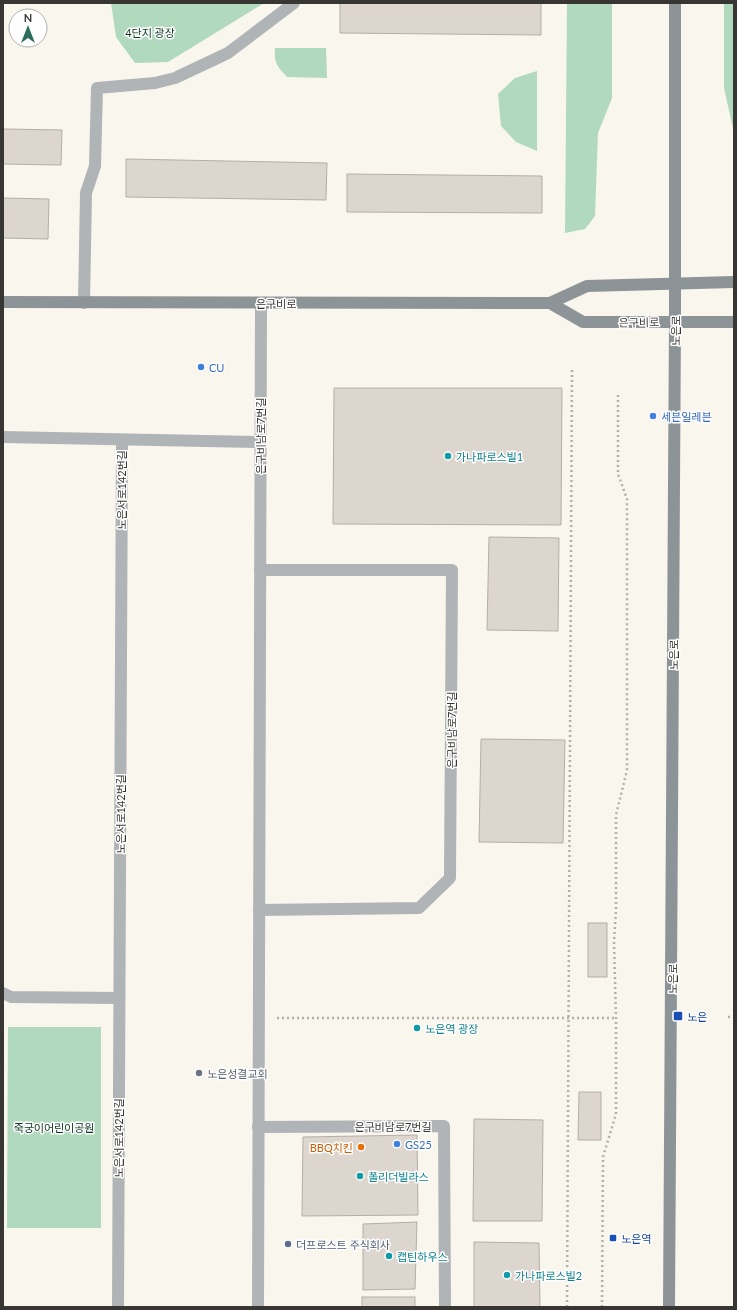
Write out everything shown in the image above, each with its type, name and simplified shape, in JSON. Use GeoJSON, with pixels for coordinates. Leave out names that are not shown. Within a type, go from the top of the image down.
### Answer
{"type":"FeatureCollection","features":[{"type":"Feature","properties":{"kind":"street"},"geometry":{"type":"LineString","coordinates":[[84,303],[86,193],[95,166],[97,88],[156,82],[176,78],[228,53],[294,3]]}},
{"type":"Feature","properties":{"kind":"street","name":"노은로"},"geometry":{"type":"LineString","coordinates":[[669,1307],[675,321],[675,3]]}},
{"type":"Feature","properties":{"kind":"street","name":"은구비로"},"geometry":{"type":"LineString","coordinates":[[3,302],[550,303],[587,286],[734,282]]}},
{"type":"Feature","properties":{"kind":"street","name":"은구비남로7번길"},"geometry":{"type":"LineString","coordinates":[[258,1307],[261,303]]}},
{"type":"Feature","properties":{"kind":"street","name":"은구비로"},"geometry":{"type":"LineString","coordinates":[[550,303],[583,322],[734,322]]}},
{"type":"Feature","properties":{"kind":"street","name":"노은서로142번길"},"geometry":{"type":"LineString","coordinates":[[3,437],[122,440],[118,1307]]}},
{"type":"Feature","properties":{"kind":"street"},"geometry":{"type":"LineString","coordinates":[[122,440],[260,442]]}},
{"type":"Feature","properties":{"kind":"street","name":"은구비남로7번길"},"geometry":{"type":"LineString","coordinates":[[259,910],[419,908],[450,878],[452,578],[452,570],[260,570]]}},
{"type":"Feature","properties":{"kind":"street"},"geometry":{"type":"LineString","coordinates":[[3,993],[11,997],[119,998]]}},
{"type":"Feature","properties":{"kind":"street","name":"은구비남로7번길"},"geometry":{"type":"LineString","coordinates":[[258,1127],[444,1126],[445,1307]]}},
{"type":"Feature","properties":{"kind":"path"},"geometry":{"type":"LineString","coordinates":[[567,1307],[572,367]]}},
{"type":"Feature","properties":{"kind":"path"},"geometry":{"type":"LineString","coordinates":[[602,1307],[603,1157],[616,1114],[614,942],[616,909],[616,815],[627,770],[627,500],[618,474],[618,395]]}},
{"type":"Feature","properties":{"kind":"path"},"geometry":{"type":"LineString","coordinates":[[728,1017],[734,1017]]}},
{"type":"Feature","properties":{"kind":"path"},"geometry":{"type":"LineString","coordinates":[[258,1018],[616,1018]]}},
{"type":"Feature","properties":{"kind":"green space","name":"4단지 광장"},"geometry":{"type":"Polygon","coordinates":[[[111,3],[264,3],[168,62],[135,63],[116,37],[111,3]]]}},
{"type":"Feature","properties":{"kind":"green space"},"geometry":{"type":"Polygon","coordinates":[[[567,3],[612,3],[612,98],[598,133],[595,216],[585,229],[565,233],[567,3]]]}},
{"type":"Feature","properties":{"kind":"green space"},"geometry":{"type":"Polygon","coordinates":[[[724,3],[734,3],[734,133],[724,88],[724,3]]]}},
{"type":"Feature","properties":{"kind":"green space"},"geometry":{"type":"Polygon","coordinates":[[[275,48],[326,48],[327,78],[287,77],[277,64],[275,48]]]}},
{"type":"Feature","properties":{"kind":"green space"},"geometry":{"type":"Polygon","coordinates":[[[537,71],[537,151],[516,142],[501,126],[498,94],[515,78],[537,71]]]}},
{"type":"Feature","properties":{"kind":"green space","name":"죽궁이어린이공원"},"geometry":{"type":"Polygon","coordinates":[[[8,1027],[101,1027],[101,1228],[7,1228],[8,1027]]]}},
{"type":"Feature","properties":{"kind":"building"},"geometry":{"type":"Polygon","coordinates":[[[340,3],[541,3],[541,35],[340,33],[340,3]]]}},
{"type":"Feature","properties":{"kind":"building"},"geometry":{"type":"Polygon","coordinates":[[[3,129],[62,130],[61,165],[3,164],[3,129]]]}},
{"type":"Feature","properties":{"kind":"building"},"geometry":{"type":"Polygon","coordinates":[[[126,159],[327,163],[326,200],[126,197],[126,159]]]}},
{"type":"Feature","properties":{"kind":"building"},"geometry":{"type":"Polygon","coordinates":[[[347,174],[542,176],[542,213],[347,212],[347,174]]]}},
{"type":"Feature","properties":{"kind":"building"},"geometry":{"type":"Polygon","coordinates":[[[3,198],[49,199],[48,239],[3,238],[3,198]]]}},
{"type":"Feature","properties":{"kind":"building","name":"가나파로스빌1"},"geometry":{"type":"Polygon","coordinates":[[[334,388],[562,388],[561,525],[333,524],[334,388]]]}},
{"type":"Feature","properties":{"kind":"building"},"geometry":{"type":"Polygon","coordinates":[[[489,537],[559,538],[558,631],[487,630],[489,537]]]}},
{"type":"Feature","properties":{"kind":"building"},"geometry":{"type":"Polygon","coordinates":[[[481,739],[565,740],[563,843],[479,842],[481,739]]]}},
{"type":"Feature","properties":{"kind":"building"},"geometry":{"type":"Polygon","coordinates":[[[588,923],[607,923],[607,977],[588,977],[588,923]]]}},
{"type":"Feature","properties":{"kind":"building"},"geometry":{"type":"Polygon","coordinates":[[[579,1092],[601,1092],[601,1140],[578,1140],[579,1092]]]}},
{"type":"Feature","properties":{"kind":"building"},"geometry":{"type":"Polygon","coordinates":[[[474,1119],[543,1120],[542,1221],[473,1221],[474,1119]]]}},
{"type":"Feature","properties":{"kind":"building","name":"폴리더빌라스"},"geometry":{"type":"Polygon","coordinates":[[[417,1135],[418,1215],[302,1216],[303,1137],[417,1135]]]}},
{"type":"Feature","properties":{"kind":"building","name":"캡틴하우스"},"geometry":{"type":"Polygon","coordinates":[[[417,1222],[415,1289],[363,1290],[363,1224],[417,1222]]]}},
{"type":"Feature","properties":{"kind":"building","name":"가나파로스빌2"},"geometry":{"type":"Polygon","coordinates":[[[474,1242],[539,1243],[540,1307],[474,1307],[474,1242]]]}},
{"type":"Feature","properties":{"kind":"building"},"geometry":{"type":"Polygon","coordinates":[[[362,1297],[415,1297],[415,1307],[362,1307],[362,1297]]]}},
{"type":"Feature","properties":{"kind":"place","name":"CU"},"geometry":{"type":"Point","coordinates":[201,367]}},
{"type":"Feature","properties":{"kind":"place","name":"세븐일레븐"},"geometry":{"type":"Point","coordinates":[653,416]}},
{"type":"Feature","properties":{"kind":"place","name":"가나파로스빌1"},"geometry":{"type":"Point","coordinates":[448,456]}},
{"type":"Feature","properties":{"kind":"place","name":"노은"},"geometry":{"type":"Point","coordinates":[678,1016]}},
{"type":"Feature","properties":{"kind":"place","name":"노은역 광장"},"geometry":{"type":"Point","coordinates":[417,1028]}},
{"type":"Feature","properties":{"kind":"place","name":"노은성결교회"},"geometry":{"type":"Point","coordinates":[199,1073]}},
{"type":"Feature","properties":{"kind":"place","name":"GS25"},"geometry":{"type":"Point","coordinates":[397,1144]}},
{"type":"Feature","properties":{"kind":"place","name":"BBQ치킨"},"geometry":{"type":"Point","coordinates":[361,1147]}},
{"type":"Feature","properties":{"kind":"place","name":"폴리더빌라스"},"geometry":{"type":"Point","coordinates":[360,1176]}},
{"type":"Feature","properties":{"kind":"place","name":"노은역"},"geometry":{"type":"Point","coordinates":[613,1238]}},
{"type":"Feature","properties":{"kind":"place","name":"더프로스트 주식회사"},"geometry":{"type":"Point","coordinates":[288,1244]}},
{"type":"Feature","properties":{"kind":"place","name":"캡틴하우스"},"geometry":{"type":"Point","coordinates":[389,1256]}},
{"type":"Feature","properties":{"kind":"place","name":"가나파로스빌2"},"geometry":{"type":"Point","coordinates":[507,1275]}}]}
